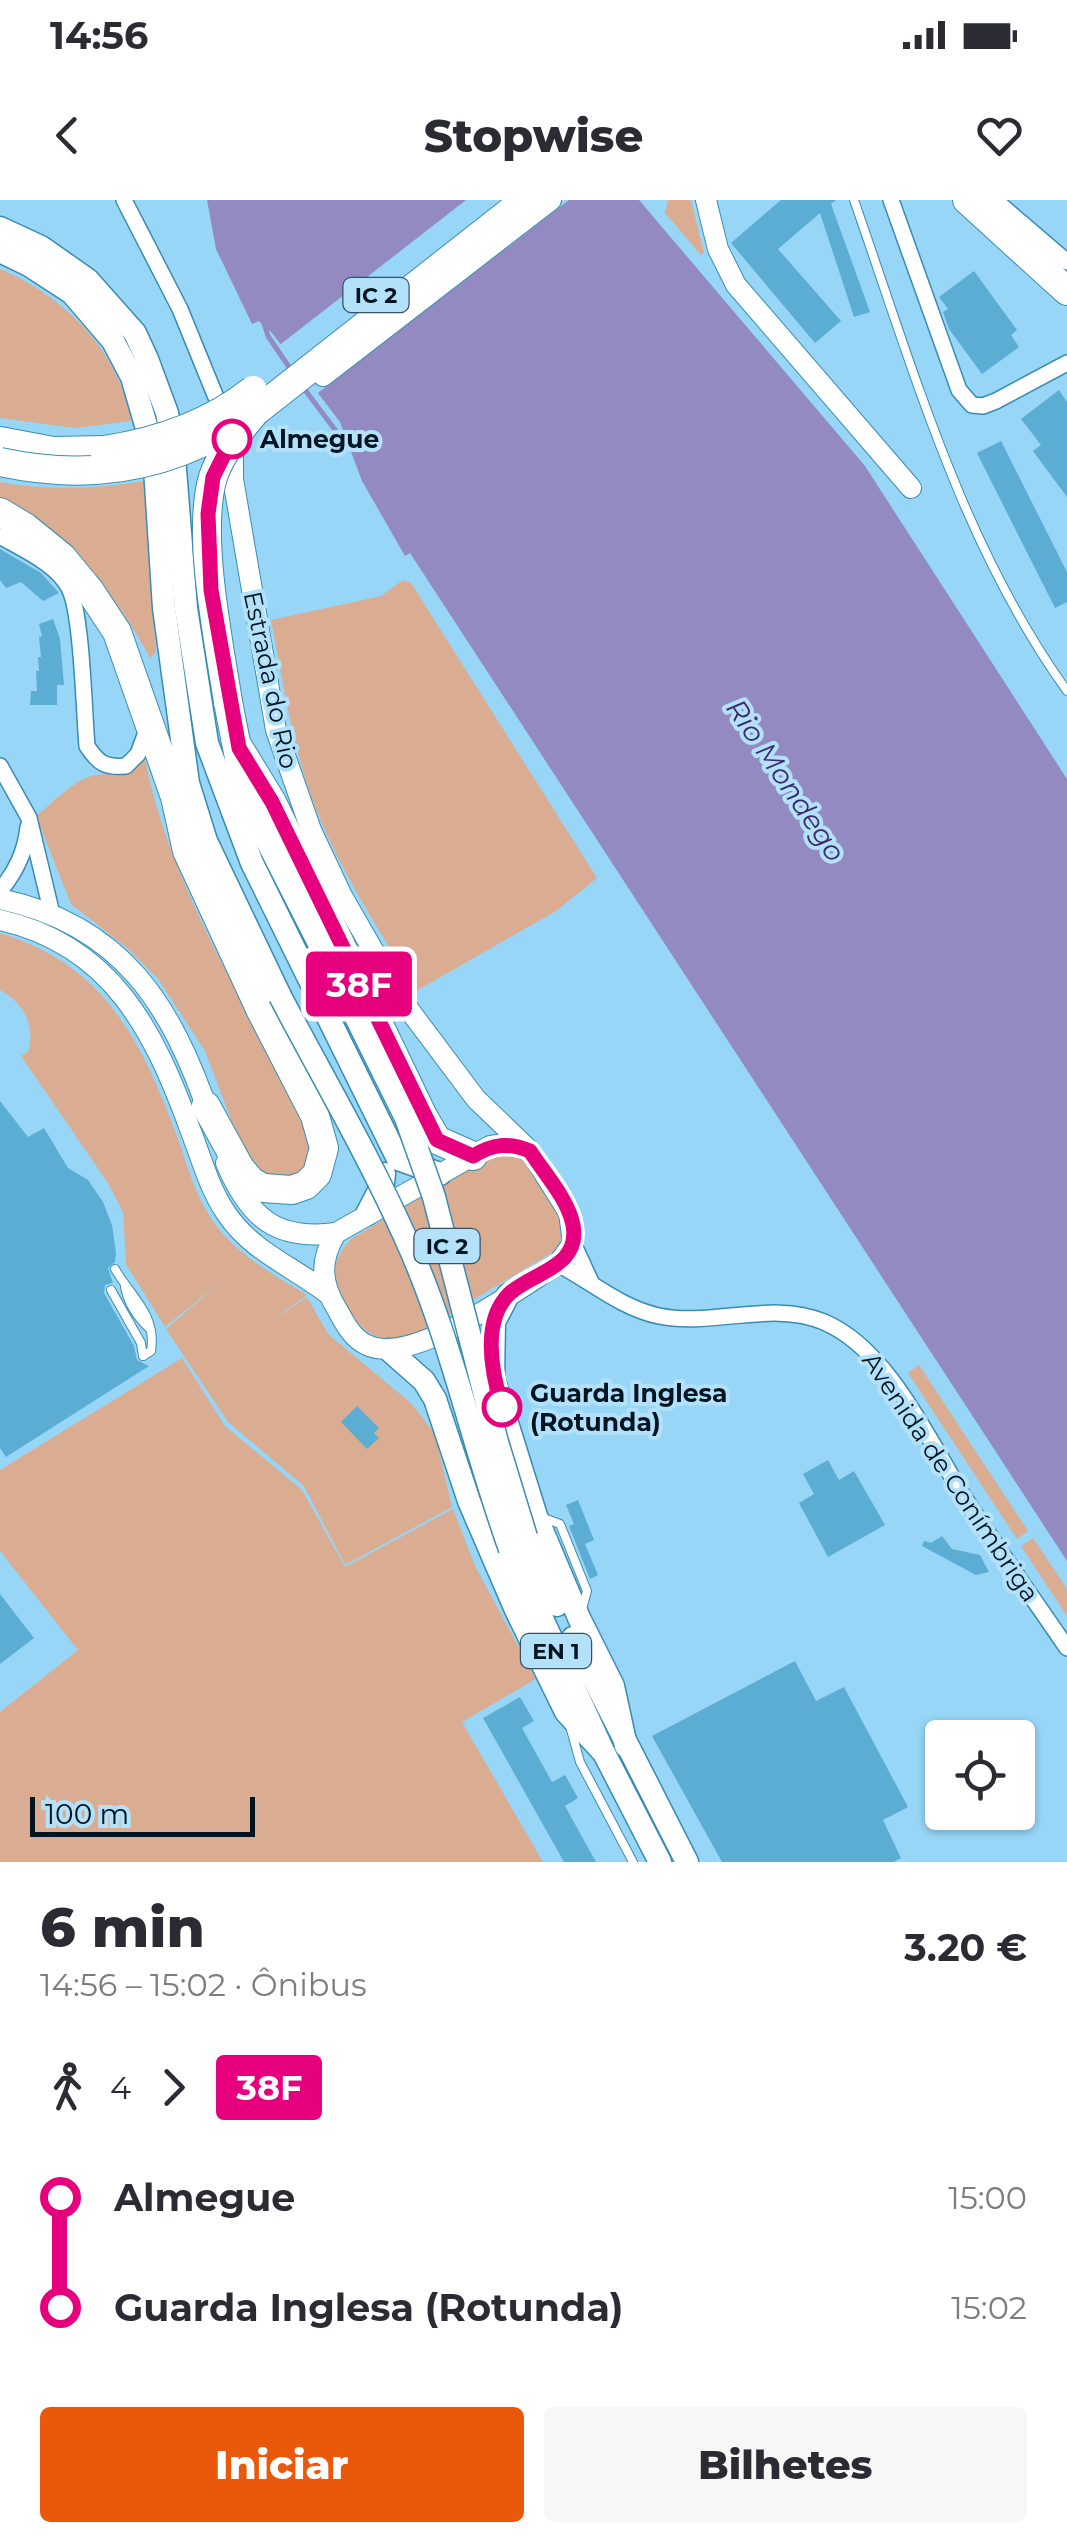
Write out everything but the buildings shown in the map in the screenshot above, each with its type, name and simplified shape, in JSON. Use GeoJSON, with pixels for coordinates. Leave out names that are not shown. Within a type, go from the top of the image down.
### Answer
{"type":"FeatureCollection","features":[{"type":"Feature","properties":{"kind":"highway","name":"IC 2"},"geometry":{"type":"LineString","coordinates":[[0,441],[54,451],[104,450],[158,439],[206,420],[240,400],[499,200]]}},
{"type":"Feature","properties":{"kind":"highway","name":"IC 2"},"geometry":{"type":"LineString","coordinates":[[0,462],[51,471],[136,466],[186,451],[261,415],[525,200]]}},
{"type":"Feature","properties":{"kind":"highway"},"geometry":{"type":"LineString","coordinates":[[967,200],[1067,291]]}},
{"type":"Feature","properties":{"kind":"highway"},"geometry":{"type":"LineString","coordinates":[[261,415],[232,439],[213,477],[208,514],[215,704],[272,802],[437,1140],[479,1153]]}},
{"type":"Feature","properties":{"kind":"highway"},"geometry":{"type":"LineString","coordinates":[[0,512],[62,557],[117,632],[176,798],[187,852],[315,1116],[324,1148],[316,1174],[306,1185],[292,1190],[263,1188],[251,1181],[206,1106]]}},
{"type":"Feature","properties":{"kind":"highway"},"geometry":{"type":"LineString","coordinates":[[239,748],[248,803]]}},
{"type":"Feature","properties":{"kind":"highway"},"geometry":{"type":"LineString","coordinates":[[176,798],[206,842]]}},
{"type":"Feature","properties":{"kind":"main road"},"geometry":{"type":"LineString","coordinates":[[235,441],[261,415],[551,200]]}},
{"type":"Feature","properties":{"kind":"main road"},"geometry":{"type":"LineString","coordinates":[[706,200],[718,249],[736,285],[912,488]]}},
{"type":"Feature","properties":{"kind":"main road"},"geometry":{"type":"LineString","coordinates":[[0,228],[41,247],[88,280],[135,333],[148,359],[173,444],[186,608],[248,803]]}},
{"type":"Feature","properties":{"kind":"main road"},"geometry":{"type":"LineString","coordinates":[[0,252],[29,265],[72,293],[113,340],[132,377],[154,452],[172,685],[185,746],[188,783],[206,842]]}},
{"type":"Feature","properties":{"kind":"main road","name":"Estrada do Rio"},"geometry":{"type":"LineString","coordinates":[[235,441],[233,479],[276,730],[311,830],[342,896],[402,999],[476,1099],[530,1151],[569,1213],[574,1243]]}},
{"type":"Feature","properties":{"kind":"main road"},"geometry":{"type":"LineString","coordinates":[[215,704],[207,742],[236,827],[382,1132],[398,1159],[440,1174]]}},
{"type":"Feature","properties":{"kind":"main road"},"geometry":{"type":"LineString","coordinates":[[185,746],[225,839],[382,1159],[383,1183],[367,1214]]}},
{"type":"Feature","properties":{"kind":"main road","name":"IC 2"},"geometry":{"type":"LineString","coordinates":[[248,803],[406,1118],[434,1197],[524,1534]]}},
{"type":"Feature","properties":{"kind":"main road","name":"IC 2"},"geometry":{"type":"LineString","coordinates":[[206,842],[280,996],[406,1240],[446,1346],[486,1485],[524,1534]]}},
{"type":"Feature","properties":{"kind":"main road"},"geometry":{"type":"LineString","coordinates":[[0,898],[52,914],[108,948],[155,997],[184,1047],[226,1166],[250,1207],[283,1231],[314,1236],[336,1233],[479,1153],[506,1144],[530,1151]]}},
{"type":"Feature","properties":{"kind":"main road"},"geometry":{"type":"LineString","coordinates":[[0,920],[63,945],[86,959],[119,990],[136,1011],[168,1069],[224,1212],[258,1248],[326,1292],[349,1330],[363,1344],[389,1350],[423,1344],[558,1264],[574,1243]]}},
{"type":"Feature","properties":{"kind":"main road","name":"Estrada do Rio"},"geometry":{"type":"LineString","coordinates":[[476,1099],[482,1115],[479,1153]]}},
{"type":"Feature","properties":{"kind":"main road"},"geometry":{"type":"LineString","coordinates":[[326,1292],[324,1258],[336,1233]]}},
{"type":"Feature","properties":{"kind":"main road"},"geometry":{"type":"LineString","coordinates":[[508,1295],[494,1322],[493,1378],[524,1534],[579,1618],[613,1686],[615,1749]]}},
{"type":"Feature","properties":{"kind":"main road"},"geometry":{"type":"LineString","coordinates":[[389,1350],[424,1381],[434,1399],[487,1546],[566,1712],[615,1749]]}},
{"type":"Feature","properties":{"kind":"main road","name":"EN 1"},"geometry":{"type":"LineString","coordinates":[[524,1534],[660,1862]]}},
{"type":"Feature","properties":{"kind":"main road","name":"EN 1"},"geometry":{"type":"LineString","coordinates":[[615,1749],[688,1862]]}},
{"type":"Feature","properties":{"kind":"street","name":"Estrada do Rio"},"geometry":{"type":"LineString","coordinates":[[124,200],[180,309],[235,441]]}},
{"type":"Feature","properties":{"kind":"street"},"geometry":{"type":"LineString","coordinates":[[890,200],[959,390],[972,405],[996,401],[1067,364]]}},
{"type":"Feature","properties":{"kind":"street"},"geometry":{"type":"LineString","coordinates":[[995,200],[1067,262]]}},
{"type":"Feature","properties":{"kind":"street"},"geometry":{"type":"LineString","coordinates":[[0,536],[44,562],[69,588],[76,617],[87,746],[97,762],[111,768],[126,766],[138,754],[149,723]]}},
{"type":"Feature","properties":{"kind":"street"},"geometry":{"type":"LineString","coordinates":[[0,766],[29,818],[52,914]]}},
{"type":"Feature","properties":{"kind":"street"},"geometry":{"type":"LineString","coordinates":[[0,891],[26,848],[29,818]]}},
{"type":"Feature","properties":{"kind":"street"},"geometry":{"type":"LineString","coordinates":[[574,1243],[592,1282]]}},
{"type":"Feature","properties":{"kind":"street","name":"Avenida de Conímbriga"},"geometry":{"type":"LineString","coordinates":[[558,1264],[592,1282],[614,1300],[658,1316],[690,1319],[789,1314],[824,1322],[863,1346],[1067,1648]]}},
{"type":"Feature","properties":{"kind":"lane"},"geometry":{"type":"LineString","coordinates":[[854,200],[966,510],[1010,601],[1067,692]]}},
{"type":"Feature","properties":{"kind":"lane"},"geometry":{"type":"LineString","coordinates":[[111,1290],[141,1343],[143,1356],[151,1351],[147,1315],[115,1269]]}},
{"type":"Feature","properties":{"kind":"lane"},"geometry":{"type":"LineString","coordinates":[[566,1712],[580,1762],[633,1862]]}},
{"type":"Feature","properties":{"kind":"shaded area"},"geometry":{"type":"Polygon","coordinates":[[[668,200],[691,200],[704,253],[701,255],[665,213],[668,200]]]}},
{"type":"Feature","properties":{"kind":"shaded area"},"geometry":{"type":"Polygon","coordinates":[[[0,269],[46,294],[85,329],[115,372],[131,421],[75,428],[0,418],[0,269]]]}},
{"type":"Feature","properties":{"kind":"shaded area"},"geometry":{"type":"Polygon","coordinates":[[[144,481],[156,652],[150,658],[121,610],[87,567],[47,530],[0,499],[0,482],[72,488],[144,481]]]}},
{"type":"Feature","properties":{"kind":"shaded area"},"geometry":{"type":"Polygon","coordinates":[[[403,580],[411,583],[597,878],[556,911],[416,991],[365,907],[320,819],[295,740],[271,620],[381,596],[403,580]]]}},
{"type":"Feature","properties":{"kind":"shaded area"},"geometry":{"type":"Polygon","coordinates":[[[145,759],[156,806],[192,900],[308,1123],[311,1157],[303,1172],[295,1177],[271,1181],[250,1158],[205,1051],[158,979],[126,947],[71,904],[36,816],[80,781],[127,771],[145,759]]]}},
{"type":"Feature","properties":{"kind":"shaded area"},"geometry":{"type":"Polygon","coordinates":[[[0,933],[67,965],[114,1010],[149,1068],[196,1190],[212,1220],[243,1253],[307,1295],[269,1323],[307,1297],[328,1334],[411,1403],[435,1434],[452,1507],[345,1565],[304,1486],[228,1422],[166,1329],[223,1280],[165,1327],[126,1264],[123,1212],[108,1183],[21,1056],[28,1052],[29,1024],[22,1008],[0,990],[0,933]]]}},
{"type":"Feature","properties":{"kind":"shaded area"},"geometry":{"type":"Polygon","coordinates":[[[501,1153],[517,1155],[529,1163],[559,1216],[561,1240],[555,1251],[421,1331],[385,1338],[367,1331],[352,1314],[337,1285],[335,1269],[344,1247],[351,1239],[501,1153]]]}},
{"type":"Feature","properties":{"kind":"shaded area"},"geometry":{"type":"Polygon","coordinates":[[[182,1358],[225,1426],[302,1490],[345,1567],[453,1509],[476,1568],[536,1679],[462,1722],[543,1862],[0,1862],[0,1712],[78,1650],[0,1551],[0,1470],[182,1358]]]}},
{"type":"Feature","properties":{"kind":"shaded area"},"geometry":{"type":"Polygon","coordinates":[[[919,1365],[1028,1531],[1017,1539],[908,1373],[919,1365]]]}},
{"type":"Feature","properties":{"kind":"shaded area"},"geometry":{"type":"Polygon","coordinates":[[[1033,1538],[1067,1589],[1067,1616],[1021,1546],[1033,1538]]]}},
{"type":"Feature","properties":{"kind":"water","name":"Rio Mondego"},"geometry":{"type":"Polygon","coordinates":[[[207,200],[639,200],[865,466],[1067,779],[1067,1561],[410,553],[405,556],[362,481],[340,422],[272,333],[259,321],[252,324],[216,249],[207,200]]]}},
{"type":"Feature","properties":{"kind":"pier"},"geometry":{"type":"Polygon","coordinates":[[[466,200],[569,200],[314,396],[277,347],[466,200]]]}},
{"type":"Feature","properties":{"kind":"waterway"},"geometry":{"type":"LineString","coordinates":[[264,323],[268,336],[293,373]]}},
{"type":"Feature","properties":{"kind":"waterway"},"geometry":{"type":"LineString","coordinates":[[302,386],[339,435],[350,439]]}},
{"type":"Feature","properties":{"kind":"bus line","name":"38F"},"geometry":{"type":"LineString","coordinates":[[232,439],[213,477],[208,514],[211,590],[239,748],[272,802],[437,1140],[452,1150],[473,1156],[490,1146],[506,1144],[530,1151],[569,1213],[574,1229],[574,1243],[568,1253],[558,1264],[508,1295],[494,1322],[493,1378],[502,1407]]}},
{"type":"Feature","properties":{"kind":"place","name":"Almegue"},"geometry":{"type":"Point","coordinates":[232,439]}},
{"type":"Feature","properties":{"kind":"place","name":"Guarda Inglesa (Rotunda)"},"geometry":{"type":"Point","coordinates":[502,1407]}}]}
